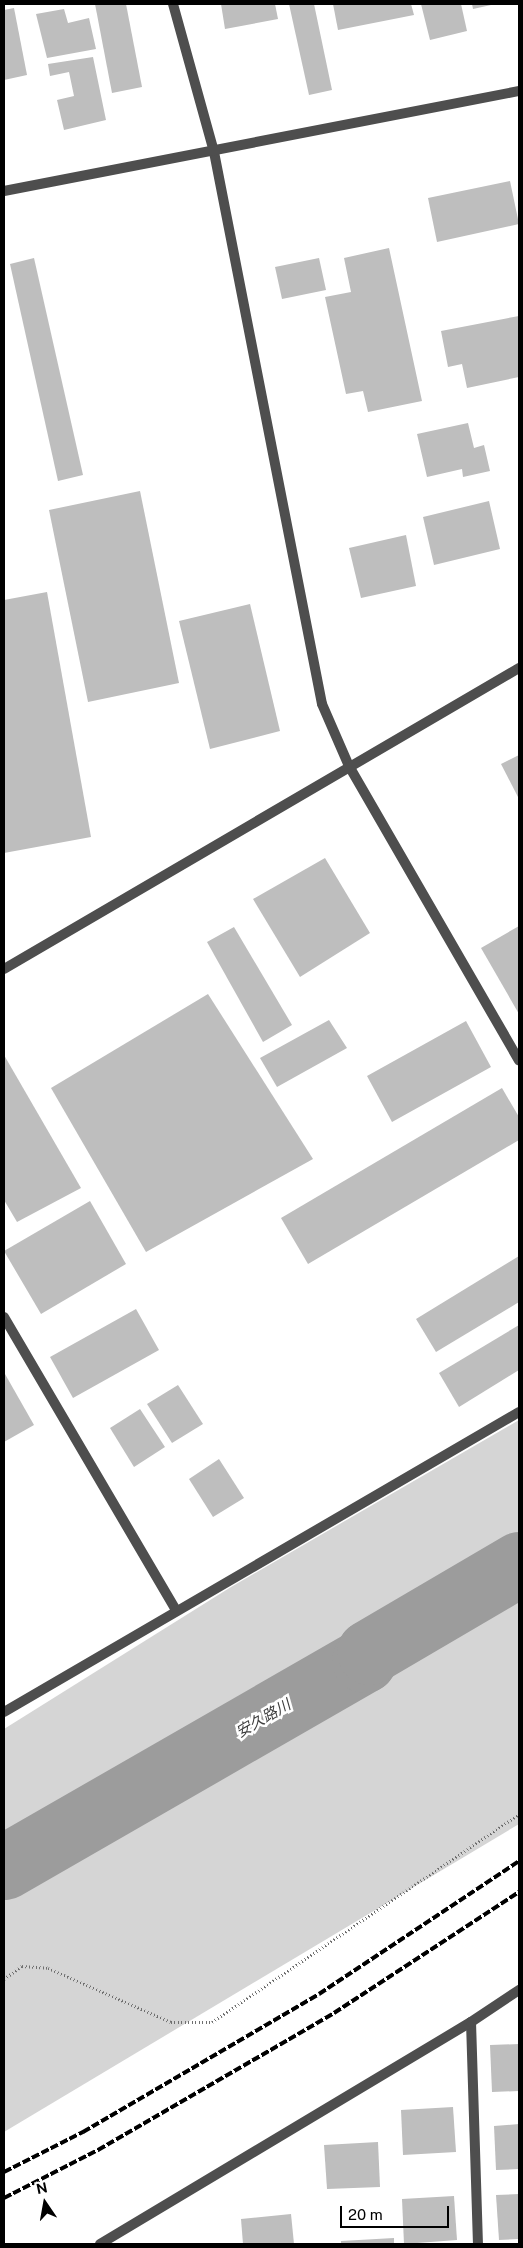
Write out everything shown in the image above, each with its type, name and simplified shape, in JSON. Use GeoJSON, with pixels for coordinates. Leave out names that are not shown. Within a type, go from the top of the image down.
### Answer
{"type":"FeatureCollection","features":[{"type":"Feature","properties":{"kind":"street"},"geometry":{"type":"LineString","coordinates":[[173,4],[214,152],[322,704],[349,766],[519,1061]]}},
{"type":"Feature","properties":{"kind":"street"},"geometry":{"type":"LineString","coordinates":[[4,191],[214,152],[519,91]]}},
{"type":"Feature","properties":{"kind":"street"},"geometry":{"type":"LineString","coordinates":[[4,969],[519,668]]}},
{"type":"Feature","properties":{"kind":"street"},"geometry":{"type":"LineString","coordinates":[[4,1317],[176,1610]]}},
{"type":"Feature","properties":{"kind":"street"},"geometry":{"type":"LineString","coordinates":[[4,1712],[176,1610],[519,1412]]}},
{"type":"Feature","properties":{"kind":"street"},"geometry":{"type":"LineString","coordinates":[[100,2244],[471,2022],[519,1990]]}},
{"type":"Feature","properties":{"kind":"street"},"geometry":{"type":"LineString","coordinates":[[471,2022],[478,2244]]}},
{"type":"Feature","properties":{"kind":"path"},"geometry":{"type":"LineString","coordinates":[[4,1979],[22,1966],[48,1968],[171,2022],[212,2022],[519,1814]]}},
{"type":"Feature","properties":{"kind":"shaded area"},"geometry":{"type":"Polygon","coordinates":[[[519,1420],[519,1824],[4,2132],[4,1729],[231,1587],[519,1420]]]}},
{"type":"Feature","properties":{"kind":"building"},"geometry":{"type":"Polygon","coordinates":[[[95,4],[126,4],[142,87],[112,93],[95,4]]]}},
{"type":"Feature","properties":{"kind":"building"},"geometry":{"type":"Polygon","coordinates":[[[221,4],[275,4],[278,19],[225,29],[221,4]]]}},
{"type":"Feature","properties":{"kind":"building"},"geometry":{"type":"Polygon","coordinates":[[[289,4],[314,4],[332,90],[309,95],[289,4]]]}},
{"type":"Feature","properties":{"kind":"building"},"geometry":{"type":"Polygon","coordinates":[[[333,4],[411,4],[414,15],[338,30],[333,4]]]}},
{"type":"Feature","properties":{"kind":"building"},"geometry":{"type":"Polygon","coordinates":[[[421,4],[461,4],[467,31],[430,40],[421,4]]]}},
{"type":"Feature","properties":{"kind":"building"},"geometry":{"type":"Polygon","coordinates":[[[472,4],[491,4],[491,5],[473,9],[472,4]]]}},
{"type":"Feature","properties":{"kind":"building"},"geometry":{"type":"Polygon","coordinates":[[[14,8],[27,75],[4,80],[4,10],[14,8]]]}},
{"type":"Feature","properties":{"kind":"building"},"geometry":{"type":"Polygon","coordinates":[[[64,9],[68,23],[89,18],[96,49],[47,58],[36,14],[64,9]]]}},
{"type":"Feature","properties":{"kind":"building"},"geometry":{"type":"Polygon","coordinates":[[[93,57],[106,120],[64,130],[57,100],[74,96],[69,72],[50,76],[48,64],[93,57]]]}},
{"type":"Feature","properties":{"kind":"building"},"geometry":{"type":"Polygon","coordinates":[[[510,181],[519,224],[437,242],[428,198],[510,181]]]}},
{"type":"Feature","properties":{"kind":"building"},"geometry":{"type":"Polygon","coordinates":[[[389,248],[422,401],[368,412],[363,391],[346,394],[325,297],[351,292],[344,258],[389,248]]]}},
{"type":"Feature","properties":{"kind":"building"},"geometry":{"type":"Polygon","coordinates":[[[34,258],[83,475],[58,481],[10,264],[34,258]]]}},
{"type":"Feature","properties":{"kind":"building"},"geometry":{"type":"Polygon","coordinates":[[[319,258],[326,290],[282,299],[275,267],[319,258]]]}},
{"type":"Feature","properties":{"kind":"building"},"geometry":{"type":"Polygon","coordinates":[[[519,316],[519,377],[467,388],[462,364],[448,367],[441,331],[519,316]]]}},
{"type":"Feature","properties":{"kind":"building"},"geometry":{"type":"Polygon","coordinates":[[[468,423],[474,448],[484,445],[490,471],[463,477],[462,469],[427,477],[417,434],[468,423]]]}},
{"type":"Feature","properties":{"kind":"building"},"geometry":{"type":"Polygon","coordinates":[[[140,491],[179,683],[88,702],[49,510],[140,491]]]}},
{"type":"Feature","properties":{"kind":"building"},"geometry":{"type":"Polygon","coordinates":[[[489,501],[500,549],[434,565],[423,517],[489,501]]]}},
{"type":"Feature","properties":{"kind":"building"},"geometry":{"type":"Polygon","coordinates":[[[406,535],[416,586],[361,598],[349,548],[406,535]]]}},
{"type":"Feature","properties":{"kind":"building"},"geometry":{"type":"Polygon","coordinates":[[[47,592],[91,837],[4,853],[4,600],[47,592]]]}},
{"type":"Feature","properties":{"kind":"building"},"geometry":{"type":"Polygon","coordinates":[[[250,604],[280,731],[210,749],[179,621],[250,604]]]}},
{"type":"Feature","properties":{"kind":"building"},"geometry":{"type":"Polygon","coordinates":[[[519,755],[519,799],[501,764],[519,755]]]}},
{"type":"Feature","properties":{"kind":"building"},"geometry":{"type":"Polygon","coordinates":[[[325,858],[370,933],[300,977],[253,899],[325,858]]]}},
{"type":"Feature","properties":{"kind":"building"},"geometry":{"type":"Polygon","coordinates":[[[519,926],[519,1014],[481,948],[519,926]]]}},
{"type":"Feature","properties":{"kind":"building"},"geometry":{"type":"Polygon","coordinates":[[[234,927],[292,1025],[263,1042],[207,942],[234,927]]]}},
{"type":"Feature","properties":{"kind":"building"},"geometry":{"type":"Polygon","coordinates":[[[208,994],[313,1159],[146,1252],[51,1088],[208,994]]]}},
{"type":"Feature","properties":{"kind":"building"},"geometry":{"type":"Polygon","coordinates":[[[329,1020],[347,1048],[277,1087],[260,1058],[329,1020]]]}},
{"type":"Feature","properties":{"kind":"building"},"geometry":{"type":"Polygon","coordinates":[[[466,1021],[491,1067],[392,1122],[367,1076],[466,1021]]]}},
{"type":"Feature","properties":{"kind":"building"},"geometry":{"type":"Polygon","coordinates":[[[4,1055],[81,1188],[17,1222],[4,1200],[4,1055]]]}},
{"type":"Feature","properties":{"kind":"building"},"geometry":{"type":"Polygon","coordinates":[[[502,1088],[519,1117],[519,1140],[308,1264],[281,1218],[502,1088]]]}},
{"type":"Feature","properties":{"kind":"building"},"geometry":{"type":"Polygon","coordinates":[[[90,1201],[126,1264],[41,1314],[4,1251],[90,1201]]]}},
{"type":"Feature","properties":{"kind":"building"},"geometry":{"type":"Polygon","coordinates":[[[519,1256],[519,1302],[436,1352],[416,1319],[519,1256]]]}},
{"type":"Feature","properties":{"kind":"building"},"geometry":{"type":"Polygon","coordinates":[[[136,1309],[159,1350],[73,1398],[50,1357],[136,1309]]]}},
{"type":"Feature","properties":{"kind":"building"},"geometry":{"type":"Polygon","coordinates":[[[519,1325],[519,1370],[459,1407],[439,1373],[519,1325]]]}},
{"type":"Feature","properties":{"kind":"building"},"geometry":{"type":"Polygon","coordinates":[[[4,1375],[34,1425],[4,1442],[4,1375]]]}},
{"type":"Feature","properties":{"kind":"building"},"geometry":{"type":"Polygon","coordinates":[[[178,1385],[203,1424],[172,1443],[147,1404],[178,1385]]]}},
{"type":"Feature","properties":{"kind":"building"},"geometry":{"type":"Polygon","coordinates":[[[140,1409],[165,1447],[134,1467],[110,1428],[140,1409]]]}},
{"type":"Feature","properties":{"kind":"building"},"geometry":{"type":"Polygon","coordinates":[[[219,1459],[244,1498],[213,1517],[189,1479],[219,1459]]]}},
{"type":"Feature","properties":{"kind":"building"},"geometry":{"type":"Polygon","coordinates":[[[519,2044],[519,2091],[492,2092],[490,2045],[519,2044]]]}},
{"type":"Feature","properties":{"kind":"building"},"geometry":{"type":"Polygon","coordinates":[[[453,2107],[456,2152],[403,2155],[401,2110],[453,2107]]]}},
{"type":"Feature","properties":{"kind":"building"},"geometry":{"type":"Polygon","coordinates":[[[519,2124],[519,2169],[496,2170],[494,2126],[519,2124]]]}},
{"type":"Feature","properties":{"kind":"building"},"geometry":{"type":"Polygon","coordinates":[[[378,2142],[380,2187],[327,2189],[324,2145],[378,2142]]]}},
{"type":"Feature","properties":{"kind":"building"},"geometry":{"type":"Polygon","coordinates":[[[519,2194],[519,2239],[499,2240],[496,2195],[519,2194]]]}},
{"type":"Feature","properties":{"kind":"building"},"geometry":{"type":"Polygon","coordinates":[[[454,2196],[457,2240],[404,2244],[402,2199],[454,2196]]]}},
{"type":"Feature","properties":{"kind":"building"},"geometry":{"type":"Polygon","coordinates":[[[291,2214],[294,2244],[243,2244],[241,2219],[291,2214]]]}},
{"type":"Feature","properties":{"kind":"building"},"geometry":{"type":"Polygon","coordinates":[[[394,2238],[394,2244],[341,2244],[341,2241],[394,2238]]]}},
{"type":"Feature","properties":{"kind":"waterway","name":"安久路川"},"geometry":{"type":"LineString","coordinates":[[4,1867],[364,1660],[369,1652],[519,1564]]}},
{"type":"Feature","properties":{"kind":"railway"},"geometry":{"type":"LineString","coordinates":[[4,2172],[83,2132],[319,1994],[519,1861]]}},
{"type":"Feature","properties":{"kind":"railway"},"geometry":{"type":"LineString","coordinates":[[4,2198],[98,2150],[334,2013],[519,1892]]}}]}
